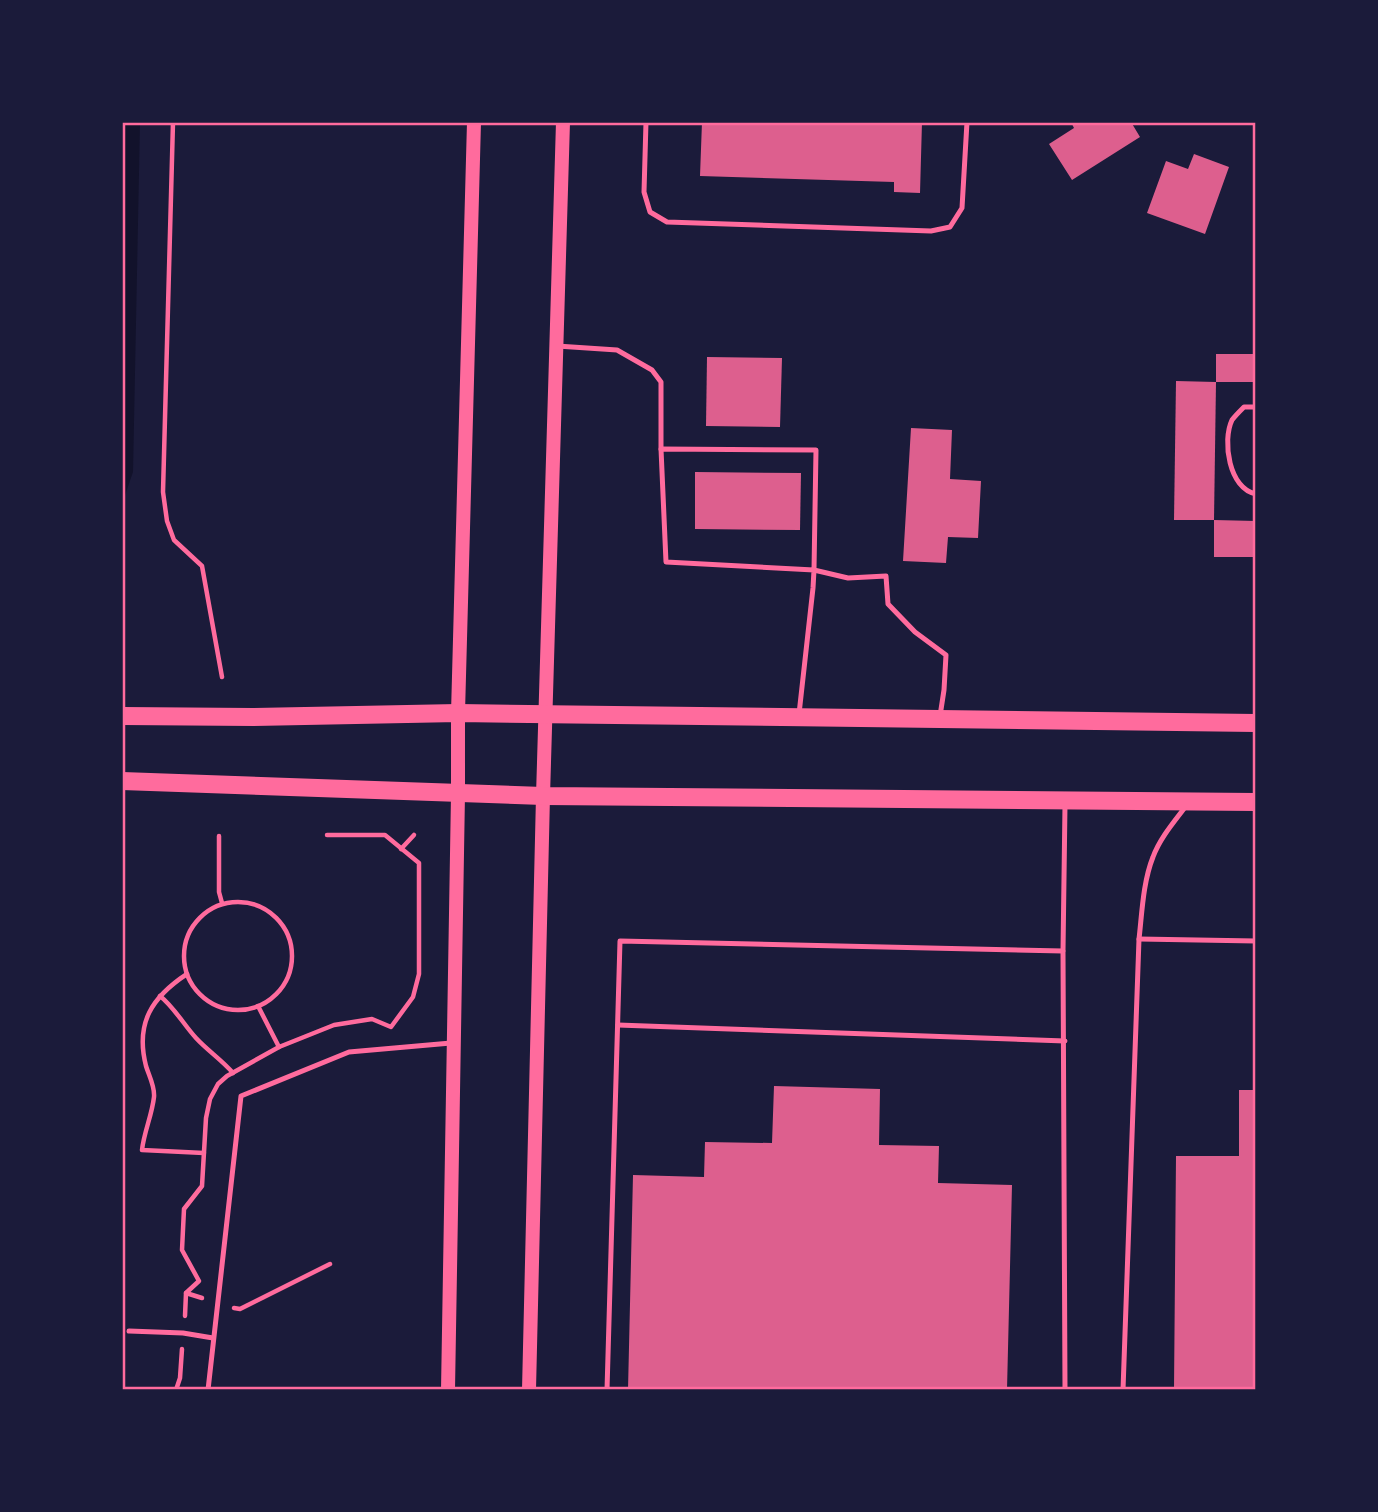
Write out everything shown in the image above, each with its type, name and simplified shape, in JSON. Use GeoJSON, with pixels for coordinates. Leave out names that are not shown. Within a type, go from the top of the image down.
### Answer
{"type":"FeatureCollection","features":[{"type":"Feature","properties":{"kind":"main road"},"geometry":{"type":"LineString","coordinates":[[448,1390],[458,713],[474,122]]}},
{"type":"Feature","properties":{"kind":"main road"},"geometry":{"type":"LineString","coordinates":[[529,1390],[563,122]]}},
{"type":"Feature","properties":{"kind":"main road"},"geometry":{"type":"LineString","coordinates":[[122,716],[253,717],[458,713],[1255,723]]}},
{"type":"Feature","properties":{"kind":"main road"},"geometry":{"type":"LineString","coordinates":[[122,782],[543,796],[1255,802]]}},
{"type":"Feature","properties":{"kind":"lane"},"geometry":{"type":"LineString","coordinates":[[646,122],[644,192],[650,212],[667,222],[931,231],[950,227],[962,208],[967,122]]}},
{"type":"Feature","properties":{"kind":"lane"},"geometry":{"type":"LineString","coordinates":[[556,346],[617,351],[652,370],[661,382],[666,562],[814,569],[848,578],[886,576],[888,604],[915,632],[946,655],[939,719]]}},
{"type":"Feature","properties":{"kind":"lane"},"geometry":{"type":"LineString","coordinates":[[1255,407],[1244,407],[1231,422],[1228,451],[1234,479],[1246,492],[1255,494]]}},
{"type":"Feature","properties":{"kind":"lane"},"geometry":{"type":"LineString","coordinates":[[661,449],[816,450],[814,569],[799,717]]}},
{"type":"Feature","properties":{"kind":"lane"},"geometry":{"type":"LineString","coordinates":[[1065,800],[1065,1390]]}},
{"type":"Feature","properties":{"kind":"lane"},"geometry":{"type":"LineString","coordinates":[[1123,1390],[1139,939],[1143,900],[1152,858],[1189,801]]}},
{"type":"Feature","properties":{"kind":"lane"},"geometry":{"type":"LineString","coordinates":[[1139,939],[1255,941]]}},
{"type":"Feature","properties":{"kind":"lane"},"geometry":{"type":"LineString","coordinates":[[607,1390],[620,941],[1063,951]]}},
{"type":"Feature","properties":{"kind":"lane"},"geometry":{"type":"LineString","coordinates":[[618,1025],[1065,1041]]}},
{"type":"Feature","properties":{"kind":"lane"},"geometry":{"type":"LineString","coordinates":[[208,1390],[241,1096],[349,1052],[454,1043]]}},
{"type":"Feature","properties":{"kind":"lane"},"geometry":{"type":"LineString","coordinates":[[129,1331],[183,1333],[213,1338]]}},
{"type":"Feature","properties":{"kind":"path"},"geometry":{"type":"LineString","coordinates":[[173,122],[163,492],[167,521],[174,540],[202,566],[222,677]]}},
{"type":"Feature","properties":{"kind":"path"},"geometry":{"type":"LineString","coordinates":[[327,835],[385,835],[401,849],[414,835]]}},
{"type":"Feature","properties":{"kind":"path"},"geometry":{"type":"LineString","coordinates":[[219,836],[219,892],[222,903]]}},
{"type":"Feature","properties":{"kind":"path"},"geometry":{"type":"LineString","coordinates":[[238,901],[255,904],[270,911],[289,937],[292,954],[284,986],[272,998],[258,1006],[234,1010],[221,1008],[200,995],[187,974],[184,949],[192,926],[201,916],[222,903],[238,901]]}},
{"type":"Feature","properties":{"kind":"path"},"geometry":{"type":"LineString","coordinates":[[187,974],[160,996],[148,1011],[144,1025],[146,1065],[154,1096],[142,1150],[204,1153]]}},
{"type":"Feature","properties":{"kind":"path"},"geometry":{"type":"LineString","coordinates":[[160,996],[169,1003],[176,1016],[198,1041],[222,1060],[233,1073]]}},
{"type":"Feature","properties":{"kind":"path"},"geometry":{"type":"LineString","coordinates":[[258,1006],[279,1047]]}},
{"type":"Feature","properties":{"kind":"path"},"geometry":{"type":"LineString","coordinates":[[186,1293],[240,1309],[330,1264]]}},
{"type":"Feature","properties":{"kind":"shaded area"},"geometry":{"type":"Polygon","coordinates":[[[140,122],[133,472],[123,501],[122,123],[140,122]]]}},
{"type":"Feature","properties":{"kind":"building"},"geometry":{"type":"Polygon","coordinates":[[[702,122],[922,122],[920,193],[894,192],[894,182],[700,176],[702,122]]]}},
{"type":"Feature","properties":{"kind":"building"},"geometry":{"type":"Polygon","coordinates":[[[1071,122],[1131,122],[1140,137],[1072,180],[1049,144],[1074,128],[1071,122]]]}},
{"type":"Feature","properties":{"kind":"building"},"geometry":{"type":"Polygon","coordinates":[[[1194,154],[1229,167],[1205,234],[1147,213],[1166,161],[1188,169],[1194,154]]]}},
{"type":"Feature","properties":{"kind":"building"},"geometry":{"type":"Polygon","coordinates":[[[1216,354],[1256,354],[1256,382],[1216,382],[1216,354]]]}},
{"type":"Feature","properties":{"kind":"building"},"geometry":{"type":"Polygon","coordinates":[[[707,357],[782,358],[780,427],[706,426],[707,357]]]}},
{"type":"Feature","properties":{"kind":"building"},"geometry":{"type":"Polygon","coordinates":[[[1176,381],[1216,382],[1214,520],[1174,520],[1176,381]]]}},
{"type":"Feature","properties":{"kind":"building"},"geometry":{"type":"Polygon","coordinates":[[[911,428],[952,430],[950,479],[981,481],[978,538],[948,537],[946,563],[903,561],[911,428]]]}},
{"type":"Feature","properties":{"kind":"building"},"geometry":{"type":"Polygon","coordinates":[[[695,472],[801,473],[800,530],[695,529],[695,472]]]}},
{"type":"Feature","properties":{"kind":"building"},"geometry":{"type":"Polygon","coordinates":[[[1214,520],[1256,521],[1256,557],[1214,557],[1214,520]]]}},
{"type":"Feature","properties":{"kind":"building"},"geometry":{"type":"Polygon","coordinates":[[[774,1086],[880,1089],[879,1145],[939,1146],[938,1183],[1012,1185],[1007,1390],[628,1390],[633,1175],[704,1177],[705,1142],[772,1143],[774,1086]]]}},
{"type":"Feature","properties":{"kind":"building"},"geometry":{"type":"Polygon","coordinates":[[[1239,1090],[1256,1090],[1256,1390],[1174,1390],[1176,1156],[1239,1156],[1239,1090]]]}}]}
